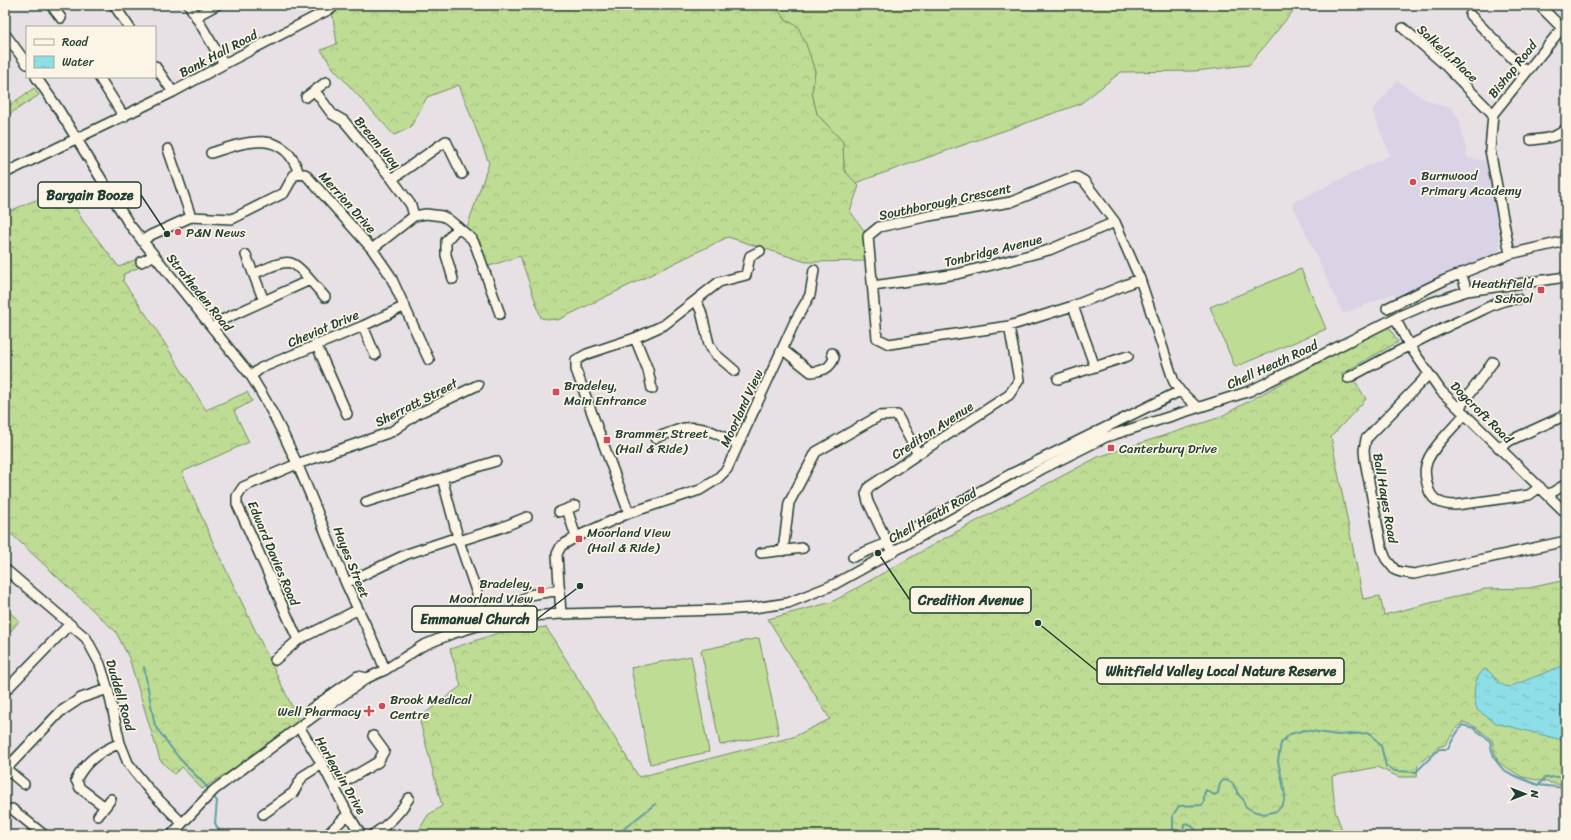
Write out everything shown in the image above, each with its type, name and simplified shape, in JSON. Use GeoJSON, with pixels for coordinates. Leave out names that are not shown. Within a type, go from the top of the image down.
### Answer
{"type":"FeatureCollection","features":[{"type":"Feature","properties":{"kind":"street"},"geometry":{"type":"LineString","coordinates":[[51,5],[61,18]]}},
{"type":"Feature","properties":{"kind":"street"},"geometry":{"type":"LineString","coordinates":[[114,5],[128,26]]}},
{"type":"Feature","properties":{"kind":"street"},"geometry":{"type":"LineString","coordinates":[[189,5],[224,64]]}},
{"type":"Feature","properties":{"kind":"street"},"geometry":{"type":"LineString","coordinates":[[198,19],[200,14],[216,5]]}},
{"type":"Feature","properties":{"kind":"street","name":"Bank Hall Road"},"geometry":{"type":"LineString","coordinates":[[5,173],[173,92],[332,8],[332,5]]}},
{"type":"Feature","properties":{"kind":"street"},"geometry":{"type":"LineString","coordinates":[[1539,5],[1564,26]]}},
{"type":"Feature","properties":{"kind":"street"},"geometry":{"type":"LineString","coordinates":[[1470,15],[1526,72]]}},
{"type":"Feature","properties":{"kind":"street","name":"Bishop Road"},"geometry":{"type":"LineString","coordinates":[[1510,254],[1490,150],[1492,114],[1564,26]]}},
{"type":"Feature","properties":{"kind":"street","name":"Salkeld Place"},"geometry":{"type":"LineString","coordinates":[[1403,28],[1443,63],[1492,114]]}},
{"type":"Feature","properties":{"kind":"street"},"geometry":{"type":"LineString","coordinates":[[5,34],[26,63]]}},
{"type":"Feature","properties":{"kind":"street"},"geometry":{"type":"LineString","coordinates":[[156,67],[173,92]]}},
{"type":"Feature","properties":{"kind":"street","name":"Stratheden Road"},"geometry":{"type":"LineString","coordinates":[[37,78],[57,107],[128,224],[251,376],[261,391],[297,464]]}},
{"type":"Feature","properties":{"kind":"street"},"geometry":{"type":"LineString","coordinates":[[100,78],[124,116]]}},
{"type":"Feature","properties":{"kind":"street"},"geometry":{"type":"LineString","coordinates":[[306,98],[326,82]]}},
{"type":"Feature","properties":{"kind":"street","name":"Bream Way"},"geometry":{"type":"LineString","coordinates":[[315,91],[332,114],[344,121],[392,179],[411,205],[414,216]]}},
{"type":"Feature","properties":{"kind":"street"},"geometry":{"type":"LineString","coordinates":[[1536,136],[1555,136],[1565,133]]}},
{"type":"Feature","properties":{"kind":"street","name":"Merrion Drive"},"geometry":{"type":"LineString","coordinates":[[211,153],[246,142],[258,141],[271,143],[286,150],[296,165],[299,174],[305,174],[309,177],[372,248],[390,275],[426,346],[429,360]]}},
{"type":"Feature","properties":{"kind":"street"},"geometry":{"type":"LineString","coordinates":[[392,179],[446,141],[462,174]]}},
{"type":"Feature","properties":{"kind":"street"},"geometry":{"type":"LineString","coordinates":[[168,149],[191,216]]}},
{"type":"Feature","properties":{"kind":"street"},"geometry":{"type":"LineString","coordinates":[[142,241],[151,235],[191,216],[232,219],[284,193],[294,175],[299,174]]}},
{"type":"Feature","properties":{"kind":"street","name":"Southborough Crescent"},"geometry":{"type":"LineString","coordinates":[[1114,222],[1084,181],[1077,177],[1068,178],[1011,202],[929,216],[878,227],[868,236],[877,338],[888,344],[1009,326],[1073,306],[1140,279]]}},
{"type":"Feature","properties":{"kind":"street"},"geometry":{"type":"LineString","coordinates":[[372,248],[414,216],[426,214],[442,216],[472,239],[501,308]]}},
{"type":"Feature","properties":{"kind":"street"},"geometry":{"type":"LineString","coordinates":[[1114,222],[1140,279],[1174,382],[1180,391],[1197,407]]}},
{"type":"Feature","properties":{"kind":"street","name":"Tonbridge Avenue"},"geometry":{"type":"LineString","coordinates":[[873,286],[957,274],[1050,250],[1114,222]]}},
{"type":"Feature","properties":{"kind":"street"},"geometry":{"type":"LineString","coordinates":[[454,279],[446,255],[446,241],[458,227]]}},
{"type":"Feature","properties":{"kind":"street"},"geometry":{"type":"LineString","coordinates":[[1387,308],[1461,273],[1510,254],[1566,242]]}},
{"type":"Feature","properties":{"kind":"street"},"geometry":{"type":"LineString","coordinates":[[629,513],[576,368],[576,360],[586,354],[635,338],[664,325],[719,282],[746,275],[750,256],[744,248]]}},
{"type":"Feature","properties":{"kind":"street"},"geometry":{"type":"LineString","coordinates":[[750,256],[760,251]]}},
{"type":"Feature","properties":{"kind":"street"},"geometry":{"type":"LineString","coordinates":[[246,255],[246,265],[254,274],[264,300]]}},
{"type":"Feature","properties":{"kind":"street"},"geometry":{"type":"LineString","coordinates":[[141,262],[153,256]]}},
{"type":"Feature","properties":{"kind":"street"},"geometry":{"type":"LineString","coordinates":[[254,274],[284,262],[290,263],[296,266],[325,297]]}},
{"type":"Feature","properties":{"kind":"street","name":"Moorland View"},"geometry":{"type":"LineString","coordinates":[[561,614],[557,554],[561,546],[576,537],[629,513],[700,490],[711,484],[727,469],[795,321],[810,295],[814,270]]}},
{"type":"Feature","properties":{"kind":"street"},"geometry":{"type":"LineString","coordinates":[[1461,273],[1467,291]]}},
{"type":"Feature","properties":{"kind":"street","name":"Chell Heath Road"},"geometry":{"type":"LineString","coordinates":[[171,835],[212,792],[367,678],[385,670],[422,646],[451,634],[487,623],[515,617],[561,614],[723,610],[753,608],[788,603],[833,585],[1042,468],[1106,437],[1250,391],[1395,318],[1430,303],[1467,291],[1566,277]]}},
{"type":"Feature","properties":{"kind":"street"},"geometry":{"type":"LineString","coordinates":[[213,329],[222,320],[310,280]]}},
{"type":"Feature","properties":{"kind":"street"},"geometry":{"type":"LineString","coordinates":[[1348,378],[1409,345],[1465,318],[1502,301],[1518,299]]}},
{"type":"Feature","properties":{"kind":"street"},"geometry":{"type":"LineString","coordinates":[[696,300],[701,311],[709,344],[714,353],[735,371]]}},
{"type":"Feature","properties":{"kind":"street","name":"Cheviot Drive"},"geometry":{"type":"LineString","coordinates":[[251,376],[261,368],[316,344],[363,326],[405,306]]}},
{"type":"Feature","properties":{"kind":"street"},"geometry":{"type":"LineString","coordinates":[[1073,306],[1095,367]]}},
{"type":"Feature","properties":{"kind":"street"},"geometry":{"type":"LineString","coordinates":[[1461,309],[1465,318]]}},
{"type":"Feature","properties":{"kind":"street","name":"Dogcroft Road"},"geometry":{"type":"LineString","coordinates":[[1395,318],[1409,345],[1442,391],[1566,513]]}},
{"type":"Feature","properties":{"kind":"street"},"geometry":{"type":"LineString","coordinates":[[363,326],[375,355]]}},
{"type":"Feature","properties":{"kind":"street","name":"Crediton Avenue"},"geometry":{"type":"LineString","coordinates":[[893,552],[887,543],[868,502],[866,494],[869,487],[1009,395],[1019,380],[1009,326]]}},
{"type":"Feature","properties":{"kind":"street"},"geometry":{"type":"LineString","coordinates":[[635,338],[648,370],[652,389]]}},
{"type":"Feature","properties":{"kind":"street"},"geometry":{"type":"LineString","coordinates":[[316,344],[348,414]]}},
{"type":"Feature","properties":{"kind":"street"},"geometry":{"type":"LineString","coordinates":[[782,349],[811,372],[822,371],[832,364],[834,358],[832,353]]}},
{"type":"Feature","properties":{"kind":"street"},"geometry":{"type":"LineString","coordinates":[[1058,379],[1128,356]]}},
{"type":"Feature","properties":{"kind":"street"},"geometry":{"type":"LineString","coordinates":[[1492,362],[1462,411],[1430,455],[1426,464],[1425,474],[1429,493],[1445,505],[1456,505],[1529,495],[1540,487]]}},
{"type":"Feature","properties":{"kind":"street","name":"Ball Hayes Road"},"geometry":{"type":"LineString","coordinates":[[1429,374],[1366,439],[1364,450],[1365,461],[1382,549],[1390,565],[1401,572],[1414,574],[1566,541]]}},
{"type":"Feature","properties":{"kind":"street","name":"Sherratt Street"},"geometry":{"type":"LineString","coordinates":[[297,464],[390,432],[417,414],[478,385]]}},
{"type":"Feature","properties":{"kind":"street","name":"Chell Heath Road"},"geometry":{"type":"LineString","coordinates":[[853,557],[887,543],[1011,474],[1180,391]]}},
{"type":"Feature","properties":{"kind":"street"},"geometry":{"type":"LineString","coordinates":[[783,551],[789,504],[816,452],[879,416],[897,415],[918,454]]}},
{"type":"Feature","properties":{"kind":"street"},"geometry":{"type":"LineString","coordinates":[[1499,448],[1511,440],[1566,415]]}},
{"type":"Feature","properties":{"kind":"street"},"geometry":{"type":"LineString","coordinates":[[655,438],[685,428],[700,428],[717,433],[738,445]]}},
{"type":"Feature","properties":{"kind":"street"},"geometry":{"type":"LineString","coordinates":[[366,502],[496,461]]}},
{"type":"Feature","properties":{"kind":"street","name":"Hayes Street"},"geometry":{"type":"LineString","coordinates":[[297,464],[357,610],[385,670]]}},
{"type":"Feature","properties":{"kind":"street","name":"Edward Davies Road"},"geometry":{"type":"LineString","coordinates":[[297,464],[243,487],[237,496],[237,504],[298,640]]}},
{"type":"Feature","properties":{"kind":"street"},"geometry":{"type":"LineString","coordinates":[[442,478],[459,539],[487,623]]}},
{"type":"Feature","properties":{"kind":"street"},"geometry":{"type":"LineString","coordinates":[[1548,495],[1566,484]]}},
{"type":"Feature","properties":{"kind":"street"},"geometry":{"type":"LineString","coordinates":[[567,509],[576,537]]}},
{"type":"Feature","properties":{"kind":"street"},"geometry":{"type":"LineString","coordinates":[[346,583],[407,554],[523,519],[523,529]]}},
{"type":"Feature","properties":{"kind":"street"},"geometry":{"type":"LineString","coordinates":[[761,553],[803,548]]}},
{"type":"Feature","properties":{"kind":"street","name":"Duddell Road"},"geometry":{"type":"LineString","coordinates":[[5,569],[86,638],[100,664],[108,688],[120,742],[128,763],[136,775],[182,823]]}},
{"type":"Feature","properties":{"kind":"street"},"geometry":{"type":"LineString","coordinates":[[515,617],[521,601],[529,595],[560,590]]}},
{"type":"Feature","properties":{"kind":"street"},"geometry":{"type":"LineString","coordinates":[[275,660],[298,640],[357,610]]}},
{"type":"Feature","properties":{"kind":"street"},"geometry":{"type":"LineString","coordinates":[[5,691],[69,625]]}},
{"type":"Feature","properties":{"kind":"street"},"geometry":{"type":"LineString","coordinates":[[24,784],[6,770],[60,712],[81,698],[108,688]]}},
{"type":"Feature","properties":{"kind":"street","name":"Harlequin Drive"},"geometry":{"type":"LineString","coordinates":[[299,727],[322,764],[348,814],[361,835]]}},
{"type":"Feature","properties":{"kind":"street"},"geometry":{"type":"LineString","coordinates":[[335,787],[378,762],[384,751],[373,736]]}},
{"type":"Feature","properties":{"kind":"street"},"geometry":{"type":"LineString","coordinates":[[105,807],[80,788],[76,780],[82,769],[90,760],[120,742]]}},
{"type":"Feature","properties":{"kind":"street"},"geometry":{"type":"LineString","coordinates":[[263,814],[293,793],[303,776],[322,764]]}},
{"type":"Feature","properties":{"kind":"street"},"geometry":{"type":"LineString","coordinates":[[372,835],[380,831],[402,810],[409,798]]}},
{"type":"Feature","properties":{"kind":"street"},"geometry":{"type":"LineString","coordinates":[[98,816],[111,799]]}},
{"type":"Feature","properties":{"kind":"street"},"geometry":{"type":"LineString","coordinates":[[17,809],[44,835]]}},
{"type":"Feature","properties":{"kind":"street"},"geometry":{"type":"LineString","coordinates":[[327,835],[348,814]]}},
{"type":"Feature","properties":{"kind":"shaded area","name":"Burnwood Primary Academy"},"geometry":{"type":"Polygon","coordinates":[[[1397,81],[1423,98],[1438,105],[1451,107],[1459,119],[1468,158],[1488,161],[1500,246],[1497,254],[1397,300],[1394,293],[1343,314],[1292,203],[1390,155],[1372,111],[1397,81]]]}},
{"type":"Feature","properties":{"kind":"green space"},"geometry":{"type":"Polygon","coordinates":[[[331,5],[774,5],[785,19],[798,27],[806,44],[815,71],[812,93],[817,114],[843,142],[844,170],[859,186],[850,211],[868,236],[871,261],[806,262],[728,237],[558,320],[541,318],[520,256],[483,268],[465,233],[489,163],[459,85],[427,97],[410,128],[394,135],[333,68],[321,50],[337,44],[331,5]]]}},
{"type":"Feature","properties":{"kind":"green space"},"geometry":{"type":"Polygon","coordinates":[[[774,5],[1298,5],[1249,65],[1195,71],[1121,72],[1080,104],[855,183],[844,170],[843,142],[817,114],[812,93],[815,71],[798,27],[785,19],[774,5]]]}},
{"type":"Feature","properties":{"kind":"green space"},"geometry":{"type":"Polygon","coordinates":[[[34,88],[39,95],[5,117],[5,105],[7,107],[34,88]]]}},
{"type":"Feature","properties":{"kind":"green space"},"geometry":{"type":"Polygon","coordinates":[[[63,186],[83,221],[119,267],[139,258],[142,266],[124,274],[123,281],[154,326],[206,410],[247,392],[252,401],[234,411],[249,442],[182,472],[215,547],[301,725],[202,789],[182,767],[174,774],[160,760],[129,658],[116,632],[5,528],[5,213],[50,194],[63,186]]]}},
{"type":"Feature","properties":{"kind":"green space"},"geometry":{"type":"Polygon","coordinates":[[[1301,269],[1326,329],[1235,367],[1210,307],[1301,269]]]}},
{"type":"Feature","properties":{"kind":"green space"},"geometry":{"type":"Polygon","coordinates":[[[1388,325],[1398,342],[1341,374],[1353,378],[1366,399],[1331,437],[1363,599],[1380,596],[1384,615],[1485,589],[1529,588],[1566,580],[1566,786],[1522,777],[1498,762],[1492,740],[1476,727],[1463,722],[1457,727],[1445,745],[1438,747],[1418,765],[1417,777],[1399,777],[1377,767],[1332,776],[1335,811],[1344,835],[416,835],[428,815],[442,806],[419,718],[461,686],[450,649],[498,633],[546,627],[639,777],[793,737],[830,719],[768,619],[832,602],[954,533],[1098,457],[1218,418],[1388,325]]]}},
{"type":"Feature","properties":{"kind":"green space"},"geometry":{"type":"Polygon","coordinates":[[[5,608],[19,621],[5,638],[5,608]]]}},
{"type":"Feature","properties":{"kind":"green space"},"geometry":{"type":"Polygon","coordinates":[[[759,638],[779,734],[720,745],[701,650],[759,638]]]}},
{"type":"Feature","properties":{"kind":"green space"},"geometry":{"type":"Polygon","coordinates":[[[691,656],[709,752],[650,764],[631,668],[691,656]]]}},
{"type":"Feature","properties":{"kind":"water"},"geometry":{"type":"Polygon","coordinates":[[[1562,666],[1566,666],[1566,737],[1562,740],[1496,723],[1477,710],[1474,694],[1475,688],[1478,678],[1485,669],[1489,671],[1500,684],[1509,687],[1562,666]]]}},
{"type":"Feature","properties":{"kind":"waterway"},"geometry":{"type":"LineString","coordinates":[[144,667],[155,726],[179,758],[210,790]]}},
{"type":"Feature","properties":{"kind":"waterway"},"geometry":{"type":"LineString","coordinates":[[1173,835],[1173,815],[1179,806],[1202,805],[1204,803],[1204,794],[1206,790],[1214,795],[1218,793],[1220,784],[1223,780],[1233,784],[1238,794],[1243,799],[1245,806],[1253,811],[1264,814],[1277,811],[1283,804],[1285,797],[1278,761],[1281,743],[1290,734],[1305,730],[1337,735],[1370,733],[1381,746],[1386,766],[1395,771],[1416,772],[1439,749],[1448,749],[1462,725],[1474,728],[1490,741],[1492,752],[1496,760],[1500,766],[1512,775],[1538,785],[1545,778],[1566,776]]}},
{"type":"Feature","properties":{"kind":"waterway"},"geometry":{"type":"LineString","coordinates":[[1538,785],[1566,788]]}},
{"type":"Feature","properties":{"kind":"waterway"},"geometry":{"type":"LineString","coordinates":[[213,796],[217,801],[215,823],[221,835]]}},
{"type":"Feature","properties":{"kind":"waterway"},"geometry":{"type":"LineString","coordinates":[[616,835],[655,804]]}},
{"type":"Feature","properties":{"kind":"waterway"},"geometry":{"type":"LineString","coordinates":[[1180,835],[1183,833],[1184,824],[1188,823],[1197,831],[1203,834],[1206,833],[1207,835]]}},
{"type":"Feature","properties":{"kind":"place","name":"Burnwood Primary Academy"},"geometry":{"type":"Point","coordinates":[1413,182]}},
{"type":"Feature","properties":{"kind":"place","name":"P&N News"},"geometry":{"type":"Point","coordinates":[178,232]}},
{"type":"Feature","properties":{"kind":"place","name":"Bargain Booze"},"geometry":{"type":"Point","coordinates":[167,234]}},
{"type":"Feature","properties":{"kind":"place","name":"Heathfield School"},"geometry":{"type":"Point","coordinates":[1541,290]}},
{"type":"Feature","properties":{"kind":"place","name":"Bradeley, Main Entrance"},"geometry":{"type":"Point","coordinates":[556,392]}},
{"type":"Feature","properties":{"kind":"place","name":"Brammer Street (Hail & Ride)"},"geometry":{"type":"Point","coordinates":[607,440]}},
{"type":"Feature","properties":{"kind":"place","name":"Canterbury Drive"},"geometry":{"type":"Point","coordinates":[1111,448]}},
{"type":"Feature","properties":{"kind":"place","name":"Moorland View (Hail & Ride)"},"geometry":{"type":"Point","coordinates":[579,539]}},
{"type":"Feature","properties":{"kind":"place","name":"Credition Avenue"},"geometry":{"type":"Point","coordinates":[878,553]}},
{"type":"Feature","properties":{"kind":"place","name":"Emmanuel Church"},"geometry":{"type":"Point","coordinates":[580,586]}},
{"type":"Feature","properties":{"kind":"place","name":"Bradeley, Moorland View"},"geometry":{"type":"Point","coordinates":[541,590]}},
{"type":"Feature","properties":{"kind":"place","name":"Whitfield Valley Local Nature Reserve"},"geometry":{"type":"Point","coordinates":[1038,623]}},
{"type":"Feature","properties":{"kind":"place","name":"Brook Medical Centre"},"geometry":{"type":"Point","coordinates":[382,706]}},
{"type":"Feature","properties":{"kind":"place","name":"Well Pharmacy"},"geometry":{"type":"Point","coordinates":[369,711]}}]}
